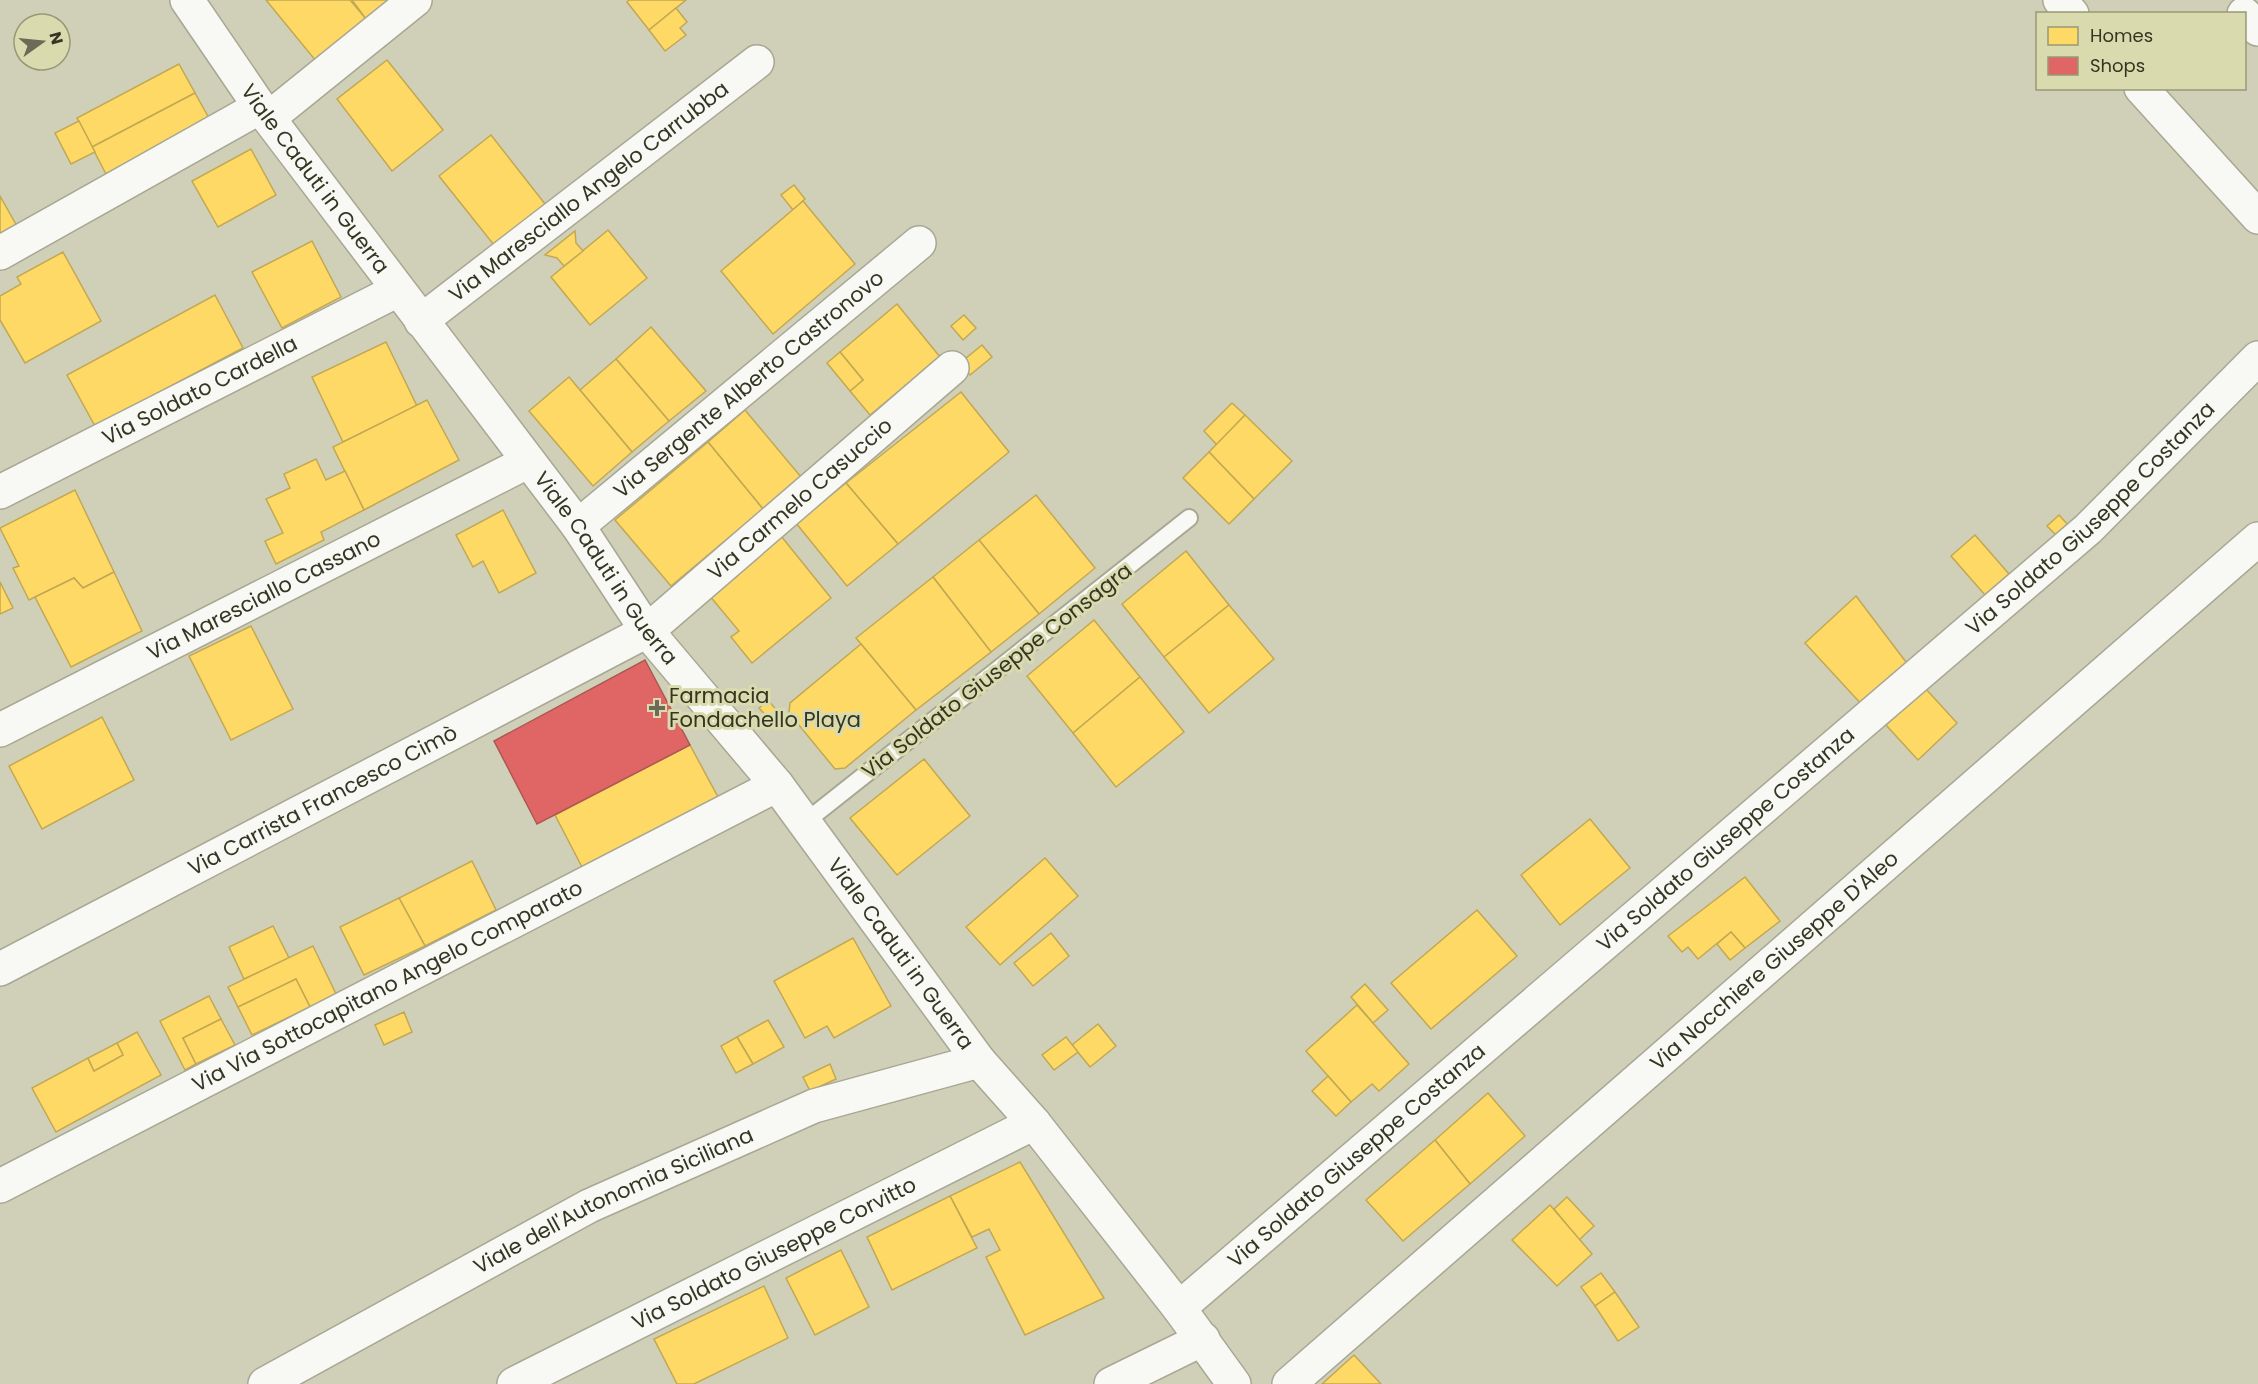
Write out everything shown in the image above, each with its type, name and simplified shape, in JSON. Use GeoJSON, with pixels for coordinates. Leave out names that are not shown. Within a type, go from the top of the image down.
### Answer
{"type":"FeatureCollection","features":[{"type":"Feature","properties":{"kind":"street","name":"Viale Caduti in Guerra"},"geometry":{"type":"LineString","coordinates":[[187,0],[265,112],[527,462],[578,526],[647,630],[777,785],[979,1061],[1034,1123],[1203,1339],[1234,1384]]}},
{"type":"Feature","properties":{"kind":"street"},"geometry":{"type":"LineString","coordinates":[[0,253],[265,112],[415,0]]}},
{"type":"Feature","properties":{"kind":"street"},"geometry":{"type":"LineString","coordinates":[[2060,0],[2070,12]]}},
{"type":"Feature","properties":{"kind":"street"},"geometry":{"type":"LineString","coordinates":[[2232,0],[2242,12]]}},
{"type":"Feature","properties":{"kind":"street"},"geometry":{"type":"LineString","coordinates":[[2246,16],[2258,28]]}},
{"type":"Feature","properties":{"kind":"street","name":"Via Maresciallo Angelo Carrubba"},"geometry":{"type":"LineString","coordinates":[[421,321],[757,62]]}},
{"type":"Feature","properties":{"kind":"street"},"geometry":{"type":"LineString","coordinates":[[2143,90],[2258,217]]}},
{"type":"Feature","properties":{"kind":"street","name":"Via Sergente Alberto Castronovo"},"geometry":{"type":"LineString","coordinates":[[578,526],[919,243]]}},
{"type":"Feature","properties":{"kind":"street","name":"Via Soldato Cardella"},"geometry":{"type":"LineString","coordinates":[[0,492],[398,290]]}},
{"type":"Feature","properties":{"kind":"street","name":"Via Soldato Giuseppe Costanza"},"geometry":{"type":"LineString","coordinates":[[1179,1308],[2088,529],[2258,358]]}},
{"type":"Feature","properties":{"kind":"street","name":"Via Carmelo Casuccio"},"geometry":{"type":"LineString","coordinates":[[647,630],[952,368]]}},
{"type":"Feature","properties":{"kind":"street","name":"Via Maresciallo Cassano"},"geometry":{"type":"LineString","coordinates":[[0,730],[527,462]]}},
{"type":"Feature","properties":{"kind":"street","name":"Via Nocchiere Giuseppe D'Aleo"},"geometry":{"type":"LineString","coordinates":[[1289,1384],[2258,539]]}},
{"type":"Feature","properties":{"kind":"street","name":"Via Carrista Francesco Cimò"},"geometry":{"type":"LineString","coordinates":[[0,969],[647,630]]}},
{"type":"Feature","properties":{"kind":"street","name":"Via Via Sottocapitano Angelo Comparato"},"geometry":{"type":"LineString","coordinates":[[0,1186],[777,785]]}},
{"type":"Feature","properties":{"kind":"street","name":"Viale dell'Autonomia Siciliana"},"geometry":{"type":"LineString","coordinates":[[265,1384],[600,1201],[814,1106],[979,1061]]}},
{"type":"Feature","properties":{"kind":"street","name":"Via Soldato Giuseppe Corvitto"},"geometry":{"type":"LineString","coordinates":[[514,1384],[1034,1123]]}},
{"type":"Feature","properties":{"kind":"street"},"geometry":{"type":"LineString","coordinates":[[1111,1384],[1203,1339]]}},
{"type":"Feature","properties":{"kind":"lane","name":"Via Soldato Giuseppe Consagra"},"geometry":{"type":"LineString","coordinates":[[804,823],[1190,518]]}},
{"type":"Feature","properties":{"kind":"building: Homes"},"geometry":{"type":"Polygon","coordinates":[[[266,0],[350,0],[367,20],[316,61],[266,0]]]}},
{"type":"Feature","properties":{"kind":"building: Homes"},"geometry":{"type":"Polygon","coordinates":[[[352,0],[389,0],[366,19],[352,0]]]}},
{"type":"Feature","properties":{"kind":"building: Homes"},"geometry":{"type":"Polygon","coordinates":[[[629,0],[686,0],[649,30],[627,2],[629,0]]]}},
{"type":"Feature","properties":{"kind":"building: Homes"},"geometry":{"type":"Polygon","coordinates":[[[676,8],[687,22],[680,28],[686,35],[665,51],[649,30],[676,8]]]}},
{"type":"Feature","properties":{"kind":"building: Homes"},"geometry":{"type":"Polygon","coordinates":[[[387,60],[443,130],[392,171],[337,99],[387,60]]]}},
{"type":"Feature","properties":{"kind":"building: Homes"},"geometry":{"type":"Polygon","coordinates":[[[179,64],[195,93],[92,147],[77,118],[179,64]]]}},
{"type":"Feature","properties":{"kind":"building: Homes"},"geometry":{"type":"Polygon","coordinates":[[[195,93],[210,120],[106,174],[92,147],[195,93]]]}},
{"type":"Feature","properties":{"kind":"building: Homes"},"geometry":{"type":"Polygon","coordinates":[[[79,121],[95,152],[71,164],[55,133],[79,121]]]}},
{"type":"Feature","properties":{"kind":"building: Homes"},"geometry":{"type":"Polygon","coordinates":[[[491,135],[545,204],[494,245],[439,176],[491,135]]]}},
{"type":"Feature","properties":{"kind":"building: Homes"},"geometry":{"type":"Polygon","coordinates":[[[251,149],[276,195],[218,227],[192,181],[251,149]]]}},
{"type":"Feature","properties":{"kind":"building: Homes"},"geometry":{"type":"Polygon","coordinates":[[[794,185],[805,199],[793,210],[781,195],[794,185]]]}},
{"type":"Feature","properties":{"kind":"building: Homes"},"geometry":{"type":"Polygon","coordinates":[[[0,196],[18,228],[0,238],[0,196]]]}},
{"type":"Feature","properties":{"kind":"building: Homes"},"geometry":{"type":"Polygon","coordinates":[[[803,201],[855,264],[773,334],[721,271],[803,201]]]}},
{"type":"Feature","properties":{"kind":"building: Homes"},"geometry":{"type":"Polygon","coordinates":[[[608,230],[647,278],[590,325],[551,277],[608,230]]]}},
{"type":"Feature","properties":{"kind":"building: Homes"},"geometry":{"type":"Polygon","coordinates":[[[575,231],[576,243],[583,251],[564,266],[557,258],[545,255],[575,231]]]}},
{"type":"Feature","properties":{"kind":"building: Homes"},"geometry":{"type":"Polygon","coordinates":[[[312,241],[341,297],[282,328],[252,272],[312,241]]]}},
{"type":"Feature","properties":{"kind":"building: Homes"},"geometry":{"type":"Polygon","coordinates":[[[63,252],[101,321],[25,363],[0,320],[0,296],[21,284],[17,277],[63,252]]]}},
{"type":"Feature","properties":{"kind":"building: Homes"},"geometry":{"type":"Polygon","coordinates":[[[215,295],[243,348],[95,426],[67,375],[215,295]]]}},
{"type":"Feature","properties":{"kind":"building: Homes"},"geometry":{"type":"Polygon","coordinates":[[[897,304],[940,357],[870,415],[850,391],[863,380],[840,352],[897,304]]]}},
{"type":"Feature","properties":{"kind":"building: Homes"},"geometry":{"type":"Polygon","coordinates":[[[964,315],[976,328],[963,340],[951,326],[964,315]]]}},
{"type":"Feature","properties":{"kind":"building: Homes"},"geometry":{"type":"Polygon","coordinates":[[[651,327],[706,391],[669,421],[616,359],[651,327]]]}},
{"type":"Feature","properties":{"kind":"building: Homes"},"geometry":{"type":"Polygon","coordinates":[[[386,342],[417,406],[343,442],[312,377],[386,342]]]}},
{"type":"Feature","properties":{"kind":"building: Homes"},"geometry":{"type":"Polygon","coordinates":[[[982,345],[992,357],[970,375],[960,363],[982,345]]]}},
{"type":"Feature","properties":{"kind":"building: Homes"},"geometry":{"type":"Polygon","coordinates":[[[840,352],[863,380],[850,391],[827,363],[840,352]]]}},
{"type":"Feature","properties":{"kind":"building: Homes"},"geometry":{"type":"Polygon","coordinates":[[[616,359],[669,421],[632,452],[580,390],[616,359]]]}},
{"type":"Feature","properties":{"kind":"building: Homes"},"geometry":{"type":"Polygon","coordinates":[[[569,377],[632,452],[593,486],[529,411],[569,377]]]}},
{"type":"Feature","properties":{"kind":"building: Homes"},"geometry":{"type":"Polygon","coordinates":[[[961,392],[1009,452],[898,544],[846,483],[961,392]]]}},
{"type":"Feature","properties":{"kind":"building: Homes"},"geometry":{"type":"Polygon","coordinates":[[[427,400],[459,460],[364,510],[333,447],[427,400]]]}},
{"type":"Feature","properties":{"kind":"building: Homes"},"geometry":{"type":"Polygon","coordinates":[[[1232,403],[1245,415],[1217,445],[1204,431],[1232,403]]]}},
{"type":"Feature","properties":{"kind":"building: Homes"},"geometry":{"type":"Polygon","coordinates":[[[745,410],[801,477],[763,509],[708,442],[745,410]]]}},
{"type":"Feature","properties":{"kind":"building: Homes"},"geometry":{"type":"Polygon","coordinates":[[[1245,415],[1292,461],[1254,499],[1209,452],[1245,415]]]}},
{"type":"Feature","properties":{"kind":"building: Homes"},"geometry":{"type":"Polygon","coordinates":[[[708,442],[763,509],[671,586],[615,520],[708,442]]]}},
{"type":"Feature","properties":{"kind":"building: Homes"},"geometry":{"type":"Polygon","coordinates":[[[1209,452],[1254,499],[1229,524],[1183,478],[1209,452]]]}},
{"type":"Feature","properties":{"kind":"building: Homes"},"geometry":{"type":"Polygon","coordinates":[[[316,459],[326,480],[345,471],[364,510],[321,532],[324,540],[276,564],[265,541],[283,533],[266,499],[290,488],[284,474],[316,459]]]}},
{"type":"Feature","properties":{"kind":"building: Homes"},"geometry":{"type":"Polygon","coordinates":[[[846,483],[898,544],[847,586],[796,523],[846,483]]]}},
{"type":"Feature","properties":{"kind":"building: Homes"},"geometry":{"type":"Polygon","coordinates":[[[75,490],[114,572],[83,588],[74,578],[29,600],[13,568],[19,566],[0,528],[75,490]]]}},
{"type":"Feature","properties":{"kind":"building: Homes"},"geometry":{"type":"Polygon","coordinates":[[[1036,495],[1095,568],[1039,614],[979,540],[1036,495]]]}},
{"type":"Feature","properties":{"kind":"building: Homes"},"geometry":{"type":"Polygon","coordinates":[[[503,510],[536,573],[499,593],[483,561],[473,567],[456,535],[503,510]]]}},
{"type":"Feature","properties":{"kind":"building: Homes"},"geometry":{"type":"Polygon","coordinates":[[[2059,515],[2069,526],[2058,537],[2047,526],[2059,515]]]}},
{"type":"Feature","properties":{"kind":"building: Homes"},"geometry":{"type":"Polygon","coordinates":[[[1975,535],[2009,574],[1985,595],[1951,556],[1975,535]]]}},
{"type":"Feature","properties":{"kind":"building: Homes"},"geometry":{"type":"Polygon","coordinates":[[[781,536],[831,598],[752,663],[731,637],[739,631],[709,595],[781,536]]]}},
{"type":"Feature","properties":{"kind":"building: Homes"},"geometry":{"type":"Polygon","coordinates":[[[979,540],[1039,614],[991,652],[933,577],[979,540]]]}},
{"type":"Feature","properties":{"kind":"building: Homes"},"geometry":{"type":"Polygon","coordinates":[[[1186,551],[1229,605],[1164,657],[1122,604],[1186,551]]]}},
{"type":"Feature","properties":{"kind":"building: Homes"},"geometry":{"type":"Polygon","coordinates":[[[114,572],[142,631],[71,667],[35,597],[74,578],[83,588],[114,572]]]}},
{"type":"Feature","properties":{"kind":"building: Homes"},"geometry":{"type":"Polygon","coordinates":[[[933,577],[991,652],[916,710],[856,638],[933,577]]]}},
{"type":"Feature","properties":{"kind":"building: Homes"},"geometry":{"type":"Polygon","coordinates":[[[0,582],[13,608],[0,614],[0,582]]]}},
{"type":"Feature","properties":{"kind":"building: Homes"},"geometry":{"type":"Polygon","coordinates":[[[1856,596],[1909,666],[1864,707],[1805,643],[1856,596]]]}},
{"type":"Feature","properties":{"kind":"building: Homes"},"geometry":{"type":"Polygon","coordinates":[[[1229,605],[1274,659],[1209,713],[1164,657],[1229,605]]]}},
{"type":"Feature","properties":{"kind":"building: Homes"},"geometry":{"type":"Polygon","coordinates":[[[1094,620],[1140,677],[1073,733],[1027,676],[1094,620]]]}},
{"type":"Feature","properties":{"kind":"building: Homes"},"geometry":{"type":"Polygon","coordinates":[[[251,626],[293,709],[231,740],[189,656],[251,626]]]}},
{"type":"Feature","properties":{"kind":"building: Homes"},"geometry":{"type":"Polygon","coordinates":[[[861,644],[916,710],[845,768],[835,769],[789,713],[790,703],[861,644]]]}},
{"type":"Feature","properties":{"kind":"building: Homes"},"geometry":{"type":"Polygon","coordinates":[[[1140,677],[1184,732],[1116,787],[1073,733],[1140,677]]]}},
{"type":"Feature","properties":{"kind":"building: Homes"},"geometry":{"type":"Polygon","coordinates":[[[1925,688],[1957,723],[1918,760],[1886,725],[1925,688]]]}},
{"type":"Feature","properties":{"kind":"building: Homes"},"geometry":{"type":"Polygon","coordinates":[[[768,700],[782,717],[774,724],[759,708],[768,700]]]}},
{"type":"Feature","properties":{"kind":"building: Homes"},"geometry":{"type":"Polygon","coordinates":[[[102,717],[134,780],[42,829],[9,766],[102,717]]]}},
{"type":"Feature","properties":{"kind":"building: Homes"},"geometry":{"type":"Polygon","coordinates":[[[690,745],[718,797],[582,867],[555,815],[690,745]]]}},
{"type":"Feature","properties":{"kind":"building: Homes"},"geometry":{"type":"Polygon","coordinates":[[[924,759],[970,816],[897,875],[850,818],[924,759]]]}},
{"type":"Feature","properties":{"kind":"building: Homes"},"geometry":{"type":"Polygon","coordinates":[[[1590,819],[1630,868],[1560,925],[1521,875],[1590,819]]]}},
{"type":"Feature","properties":{"kind":"building: Homes"},"geometry":{"type":"Polygon","coordinates":[[[1045,858],[1078,896],[1000,965],[966,927],[1045,858]]]}},
{"type":"Feature","properties":{"kind":"building: Homes"},"geometry":{"type":"Polygon","coordinates":[[[472,861],[496,910],[425,946],[399,898],[472,861]]]}},
{"type":"Feature","properties":{"kind":"building: Homes"},"geometry":{"type":"Polygon","coordinates":[[[1745,877],[1780,921],[1745,948],[1731,932],[1698,959],[1688,947],[1682,952],[1668,936],[1745,877]]]}},
{"type":"Feature","properties":{"kind":"building: Homes"},"geometry":{"type":"Polygon","coordinates":[[[399,898],[425,946],[364,975],[340,927],[399,898]]]}},
{"type":"Feature","properties":{"kind":"building: Homes"},"geometry":{"type":"Polygon","coordinates":[[[1477,910],[1517,956],[1431,1029],[1391,983],[1477,910]]]}},
{"type":"Feature","properties":{"kind":"building: Homes"},"geometry":{"type":"Polygon","coordinates":[[[273,926],[289,958],[244,979],[229,947],[273,926]]]}},
{"type":"Feature","properties":{"kind":"building: Homes"},"geometry":{"type":"Polygon","coordinates":[[[1731,932],[1745,948],[1730,960],[1717,944],[1731,932]]]}},
{"type":"Feature","properties":{"kind":"building: Homes"},"geometry":{"type":"Polygon","coordinates":[[[1051,933],[1069,956],[1033,986],[1014,963],[1051,933]]]}},
{"type":"Feature","properties":{"kind":"building: Homes"},"geometry":{"type":"Polygon","coordinates":[[[853,938],[891,1006],[834,1038],[827,1026],[805,1038],[774,981],[853,938]]]}},
{"type":"Feature","properties":{"kind":"building: Homes"},"geometry":{"type":"Polygon","coordinates":[[[313,946],[336,994],[310,1007],[296,979],[238,1007],[228,987],[313,946]]]}},
{"type":"Feature","properties":{"kind":"building: Homes"},"geometry":{"type":"Polygon","coordinates":[[[296,979],[310,1007],[252,1035],[238,1007],[296,979]]]}},
{"type":"Feature","properties":{"kind":"building: Homes"},"geometry":{"type":"Polygon","coordinates":[[[1365,984],[1388,1010],[1373,1023],[1351,997],[1365,984]]]}},
{"type":"Feature","properties":{"kind":"building: Homes"},"geometry":{"type":"Polygon","coordinates":[[[209,996],[221,1019],[183,1038],[196,1064],[185,1070],[160,1021],[209,996]]]}},
{"type":"Feature","properties":{"kind":"building: Homes"},"geometry":{"type":"Polygon","coordinates":[[[1357,1005],[1409,1064],[1379,1091],[1372,1084],[1351,1102],[1306,1051],[1357,1005]]]}},
{"type":"Feature","properties":{"kind":"building: Homes"},"geometry":{"type":"Polygon","coordinates":[[[404,1012],[412,1032],[384,1045],[375,1025],[404,1012]]]}},
{"type":"Feature","properties":{"kind":"building: Homes"},"geometry":{"type":"Polygon","coordinates":[[[221,1019],[235,1045],[196,1064],[183,1038],[221,1019]]]}},
{"type":"Feature","properties":{"kind":"building: Homes"},"geometry":{"type":"Polygon","coordinates":[[[768,1020],[784,1047],[753,1064],[737,1037],[768,1020]]]}},
{"type":"Feature","properties":{"kind":"building: Homes"},"geometry":{"type":"Polygon","coordinates":[[[1098,1024],[1116,1046],[1090,1067],[1072,1045],[1098,1024]]]}},
{"type":"Feature","properties":{"kind":"building: Homes"},"geometry":{"type":"Polygon","coordinates":[[[137,1032],[161,1075],[56,1132],[32,1088],[88,1058],[94,1071],[123,1055],[117,1043],[137,1032]]]}},
{"type":"Feature","properties":{"kind":"building: Homes"},"geometry":{"type":"Polygon","coordinates":[[[737,1037],[753,1064],[736,1073],[721,1046],[737,1037]]]}},
{"type":"Feature","properties":{"kind":"building: Homes"},"geometry":{"type":"Polygon","coordinates":[[[1066,1037],[1078,1052],[1054,1070],[1042,1055],[1066,1037]]]}},
{"type":"Feature","properties":{"kind":"building: Homes"},"geometry":{"type":"Polygon","coordinates":[[[117,1043],[123,1055],[94,1071],[88,1058],[117,1043]]]}},
{"type":"Feature","properties":{"kind":"building: Homes"},"geometry":{"type":"Polygon","coordinates":[[[830,1064],[836,1079],[810,1091],[803,1077],[830,1064]]]}},
{"type":"Feature","properties":{"kind":"building: Homes"},"geometry":{"type":"Polygon","coordinates":[[[1328,1076],[1351,1102],[1336,1116],[1312,1091],[1328,1076]]]}},
{"type":"Feature","properties":{"kind":"building: Homes"},"geometry":{"type":"Polygon","coordinates":[[[1488,1093],[1525,1136],[1470,1184],[1435,1140],[1488,1093]]]}},
{"type":"Feature","properties":{"kind":"building: Homes"},"geometry":{"type":"Polygon","coordinates":[[[1435,1140],[1470,1184],[1403,1241],[1366,1200],[1435,1140]]]}},
{"type":"Feature","properties":{"kind":"building: Homes"},"geometry":{"type":"Polygon","coordinates":[[[1020,1162],[1104,1298],[1025,1335],[986,1257],[1000,1250],[989,1229],[972,1237],[950,1196],[1020,1162]]]}},
{"type":"Feature","properties":{"kind":"building: Homes"},"geometry":{"type":"Polygon","coordinates":[[[950,1196],[977,1248],[892,1290],[867,1237],[950,1196]]]}},
{"type":"Feature","properties":{"kind":"building: Homes"},"geometry":{"type":"Polygon","coordinates":[[[1567,1197],[1594,1226],[1579,1240],[1554,1209],[1567,1197]]]}},
{"type":"Feature","properties":{"kind":"building: Homes"},"geometry":{"type":"Polygon","coordinates":[[[1550,1205],[1592,1254],[1557,1286],[1512,1240],[1550,1205]]]}},
{"type":"Feature","properties":{"kind":"building: Homes"},"geometry":{"type":"Polygon","coordinates":[[[841,1250],[869,1307],[815,1335],[786,1278],[841,1250]]]}},
{"type":"Feature","properties":{"kind":"building: Homes"},"geometry":{"type":"Polygon","coordinates":[[[1601,1273],[1615,1292],[1595,1306],[1581,1287],[1601,1273]]]}},
{"type":"Feature","properties":{"kind":"building: Homes"},"geometry":{"type":"Polygon","coordinates":[[[764,1286],[788,1338],[694,1384],[677,1384],[654,1339],[764,1286]]]}},
{"type":"Feature","properties":{"kind":"building: Homes"},"geometry":{"type":"Polygon","coordinates":[[[1615,1292],[1639,1327],[1618,1341],[1595,1306],[1615,1292]]]}},
{"type":"Feature","properties":{"kind":"building: Homes"},"geometry":{"type":"Polygon","coordinates":[[[1354,1355],[1381,1384],[1322,1384],[1354,1355]]]}},
{"type":"Feature","properties":{"kind":"building: Shops"},"geometry":{"type":"Polygon","coordinates":[[[645,660],[690,745],[537,824],[494,741],[645,660]]]}},
{"type":"Feature","properties":{"kind":"place","name":"Farmacia Fondachello Playa"},"geometry":{"type":"Point","coordinates":[657,708]}}]}
